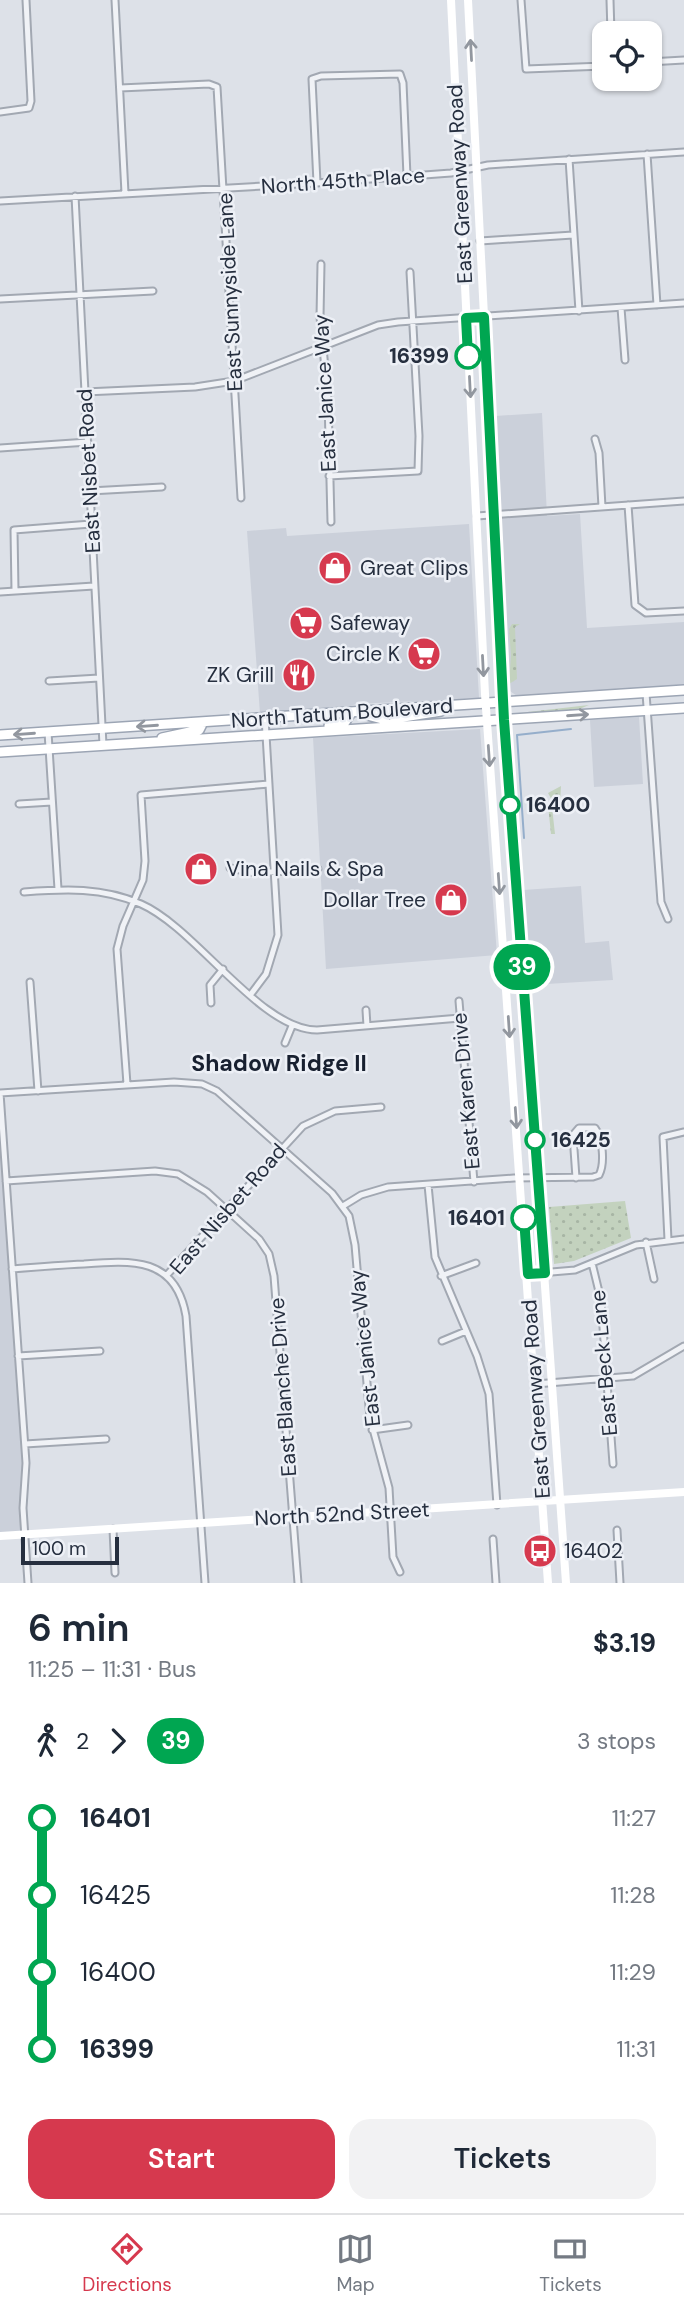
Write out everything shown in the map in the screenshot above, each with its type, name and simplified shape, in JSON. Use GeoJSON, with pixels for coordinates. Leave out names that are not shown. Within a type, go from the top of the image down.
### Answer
{"type":"FeatureCollection","features":[{"type":"Feature","properties":{"kind":"main road","name":"East Greenway Road"},"geometry":{"type":"LineString","coordinates":[[451,0],[485,704],[536,1384],[548,1583]]}},
{"type":"Feature","properties":{"kind":"main road","name":"East Greenway Road"},"geometry":{"type":"LineString","coordinates":[[468,0],[504,720],[566,1583]]}},
{"type":"Feature","properties":{"kind":"main road"},"geometry":{"type":"LineString","coordinates":[[479,575],[496,575]]}},
{"type":"Feature","properties":{"kind":"main road","name":"North Tatum Boulevard"},"geometry":{"type":"LineString","coordinates":[[0,735],[684,690]]}},
{"type":"Feature","properties":{"kind":"main road"},"geometry":{"type":"LineString","coordinates":[[266,736],[281,729],[340,724],[351,713],[358,722],[390,727],[397,718],[429,715],[454,706]]}},
{"type":"Feature","properties":{"kind":"main road","name":"North Tatum Boulevard"},"geometry":{"type":"LineString","coordinates":[[0,752],[684,708]]}},
{"type":"Feature","properties":{"kind":"main road"},"geometry":{"type":"LineString","coordinates":[[148,743],[199,730],[203,722]]}},
{"type":"Feature","properties":{"kind":"main road","name":"North 52nd Street"},"geometry":{"type":"LineString","coordinates":[[0,1535],[684,1492]]}},
{"type":"Feature","properties":{"kind":"street"},"geometry":{"type":"LineString","coordinates":[[0,112],[29,108],[31,102],[26,0]]}},
{"type":"Feature","properties":{"kind":"street"},"geometry":{"type":"LineString","coordinates":[[115,0],[125,194]]}},
{"type":"Feature","properties":{"kind":"street"},"geometry":{"type":"LineString","coordinates":[[521,0],[526,69],[592,66]]}},
{"type":"Feature","properties":{"kind":"street"},"geometry":{"type":"LineString","coordinates":[[610,0],[611,21]]}},
{"type":"Feature","properties":{"kind":"street"},"geometry":{"type":"LineString","coordinates":[[662,61],[684,60]]}},
{"type":"Feature","properties":{"kind":"street"},"geometry":{"type":"LineString","coordinates":[[317,183],[312,79],[400,74],[403,83],[407,176]]}},
{"type":"Feature","properties":{"kind":"street","name":"East Sunnyside Lane"},"geometry":{"type":"LineString","coordinates":[[120,88],[209,84],[217,87],[241,498]]}},
{"type":"Feature","properties":{"kind":"street","name":"North 45th Place"},"geometry":{"type":"LineString","coordinates":[[0,201],[317,183],[569,159],[684,152]]}},
{"type":"Feature","properties":{"kind":"street"},"geometry":{"type":"LineString","coordinates":[[647,154],[657,305]]}},
{"type":"Feature","properties":{"kind":"street"},"geometry":{"type":"LineString","coordinates":[[569,159],[579,311]]}},
{"type":"Feature","properties":{"kind":"street","name":"East Nisbet Road"},"geometry":{"type":"LineString","coordinates":[[75,196],[103,747]]}},
{"type":"Feature","properties":{"kind":"street"},"geometry":{"type":"LineString","coordinates":[[480,241],[573,235]]}},
{"type":"Feature","properties":{"kind":"street","name":"East Janice Way"},"geometry":{"type":"LineString","coordinates":[[321,264],[331,523]]}},
{"type":"Feature","properties":{"kind":"street"},"geometry":{"type":"LineString","coordinates":[[329,476],[418,471],[410,272]]}},
{"type":"Feature","properties":{"kind":"street"},"geometry":{"type":"LineString","coordinates":[[0,299],[153,291]]}},
{"type":"Feature","properties":{"kind":"street"},"geometry":{"type":"LineString","coordinates":[[85,393],[195,387],[234,381],[378,326],[413,320],[684,303]]}},
{"type":"Feature","properties":{"kind":"street"},"geometry":{"type":"LineString","coordinates":[[621,307],[625,360]]}},
{"type":"Feature","properties":{"kind":"street"},"geometry":{"type":"LineString","coordinates":[[595,439],[599,453],[603,507]]}},
{"type":"Feature","properties":{"kind":"street"},"geometry":{"type":"LineString","coordinates":[[0,448],[88,442]]}},
{"type":"Feature","properties":{"kind":"street"},"geometry":{"type":"LineString","coordinates":[[90,491],[162,488]]}},
{"type":"Feature","properties":{"kind":"street"},"geometry":{"type":"LineString","coordinates":[[477,516],[684,501]]}},
{"type":"Feature","properties":{"kind":"street"},"geometry":{"type":"LineString","coordinates":[[628,505],[635,605],[646,613],[684,611]]}},
{"type":"Feature","properties":{"kind":"street"},"geometry":{"type":"LineString","coordinates":[[15,591],[14,530],[91,524]]}},
{"type":"Feature","properties":{"kind":"street"},"geometry":{"type":"LineString","coordinates":[[0,592],[94,586]]}},
{"type":"Feature","properties":{"kind":"street"},"geometry":{"type":"LineString","coordinates":[[49,681],[99,678]]}},
{"type":"Feature","properties":{"kind":"street"},"geometry":{"type":"LineString","coordinates":[[646,693],[661,902],[668,919]]}},
{"type":"Feature","properties":{"kind":"street"},"geometry":{"type":"LineString","coordinates":[[251,994],[267,974],[276,946],[275,872],[265,718]]}},
{"type":"Feature","properties":{"kind":"street"},"geometry":{"type":"LineString","coordinates":[[48,732],[58,889]]}},
{"type":"Feature","properties":{"kind":"street"},"geometry":{"type":"LineString","coordinates":[[127,1084],[117,949],[142,880],[145,861],[141,795],[148,792],[269,784]]}},
{"type":"Feature","properties":{"kind":"street"},"geometry":{"type":"LineString","coordinates":[[19,804],[52,802]]}},
{"type":"Feature","properties":{"kind":"street"},"geometry":{"type":"LineString","coordinates":[[230,868],[240,872],[318,869]]}},
{"type":"Feature","properties":{"kind":"street"},"geometry":{"type":"LineString","coordinates":[[24,892],[96,890],[134,901],[169,922],[274,1016],[292,1026],[309,1030],[460,1018]]}},
{"type":"Feature","properties":{"kind":"street"},"geometry":{"type":"LineString","coordinates":[[211,1003],[210,985],[223,969]]}},
{"type":"Feature","properties":{"kind":"street"},"geometry":{"type":"LineString","coordinates":[[30,982],[38,1091]]}},
{"type":"Feature","properties":{"kind":"street","name":"East Karen Drive"},"geometry":{"type":"LineString","coordinates":[[459,1000],[474,1182]]}},
{"type":"Feature","properties":{"kind":"street"},"geometry":{"type":"LineString","coordinates":[[366,1010],[367,1026]]}},
{"type":"Feature","properties":{"kind":"street"},"geometry":{"type":"LineString","coordinates":[[285,1043],[292,1026]]}},
{"type":"Feature","properties":{"kind":"street"},"geometry":{"type":"LineString","coordinates":[[28,1583],[24,1534],[25,1444],[0,1093],[127,1084],[202,1084],[217,1090],[343,1206],[371,1191],[428,1185],[576,1178],[599,1175],[602,1169],[600,1137],[595,1128],[579,1128],[573,1135],[576,1178]]}},
{"type":"Feature","properties":{"kind":"street","name":"East Nisbet Road"},"geometry":{"type":"LineString","coordinates":[[205,1583],[186,1316],[179,1292],[166,1276],[303,1126],[335,1111],[381,1107]]}},
{"type":"Feature","properties":{"kind":"street"},"geometry":{"type":"LineString","coordinates":[[668,1240],[663,1137],[684,1132]]}},
{"type":"Feature","properties":{"kind":"street","name":"East Blanche Drive"},"geometry":{"type":"LineString","coordinates":[[6,1181],[168,1171],[186,1177],[259,1239],[272,1264],[298,1583]]}},
{"type":"Feature","properties":{"kind":"street"},"geometry":{"type":"LineString","coordinates":[[428,1185],[435,1257],[489,1394],[497,1505]]}},
{"type":"Feature","properties":{"kind":"street","name":"East Janice Way"},"geometry":{"type":"LineString","coordinates":[[343,1206],[353,1231],[372,1430],[387,1479],[393,1558],[400,1572]]}},
{"type":"Feature","properties":{"kind":"street"},"geometry":{"type":"LineString","coordinates":[[528,1274],[575,1270],[646,1242],[684,1239]]}},
{"type":"Feature","properties":{"kind":"street"},"geometry":{"type":"LineString","coordinates":[[646,1242],[654,1279]]}},
{"type":"Feature","properties":{"kind":"street"},"geometry":{"type":"LineString","coordinates":[[12,1269],[131,1261],[150,1266],[166,1276]]}},
{"type":"Feature","properties":{"kind":"street"},"geometry":{"type":"LineString","coordinates":[[441,1276],[476,1263]]}},
{"type":"Feature","properties":{"kind":"street","name":"East Beck Lane"},"geometry":{"type":"LineString","coordinates":[[592,1264],[601,1300],[613,1464]]}},
{"type":"Feature","properties":{"kind":"street"},"geometry":{"type":"LineString","coordinates":[[442,1341],[466,1331]]}},
{"type":"Feature","properties":{"kind":"street"},"geometry":{"type":"LineString","coordinates":[[536,1384],[607,1379],[643,1372],[684,1346]]}},
{"type":"Feature","properties":{"kind":"street"},"geometry":{"type":"LineString","coordinates":[[18,1356],[100,1351]]}},
{"type":"Feature","properties":{"kind":"street"},"geometry":{"type":"LineString","coordinates":[[372,1430],[408,1425]]}},
{"type":"Feature","properties":{"kind":"street"},"geometry":{"type":"LineString","coordinates":[[25,1444],[106,1439]]}},
{"type":"Feature","properties":{"kind":"street"},"geometry":{"type":"LineString","coordinates":[[113,1529],[116,1573]]}},
{"type":"Feature","properties":{"kind":"street"},"geometry":{"type":"LineString","coordinates":[[617,1530],[620,1583]]}},
{"type":"Feature","properties":{"kind":"street"},"geometry":{"type":"LineString","coordinates":[[494,1539],[496,1583]]}},
{"type":"Feature","properties":{"kind":"shaded area"},"geometry":{"type":"Polygon","coordinates":[[[542,413],[547,516],[580,514],[587,628],[684,622],[684,685],[517,696],[510,691],[495,416],[542,413]]]}},
{"type":"Feature","properties":{"kind":"shaded area"},"geometry":{"type":"Polygon","coordinates":[[[469,524],[479,698],[356,704],[344,708],[260,714],[247,531],[286,528],[287,536],[469,524]]]}},
{"type":"Feature","properties":{"kind":"shaded area"},"geometry":{"type":"Polygon","coordinates":[[[639,717],[643,784],[594,787],[590,720],[639,717]]]}},
{"type":"Feature","properties":{"kind":"shaded area"},"geometry":{"type":"Polygon","coordinates":[[[480,729],[497,955],[326,969],[313,738],[480,729]]]}},
{"type":"Feature","properties":{"kind":"shaded area"},"geometry":{"type":"Polygon","coordinates":[[[581,886],[585,943],[609,941],[613,980],[530,985],[523,890],[581,886]]]}},
{"type":"Feature","properties":{"kind":"shaded area"},"geometry":{"type":"Polygon","coordinates":[[[0,1093],[26,1463],[25,1534],[0,1536],[0,1093]]]}},
{"type":"Feature","properties":{"kind":"green space"},"geometry":{"type":"Polygon","coordinates":[[[512,624],[520,624],[515,627],[517,679],[509,684],[509,629],[512,624]]]}},
{"type":"Feature","properties":{"kind":"green space"},"geometry":{"type":"Polygon","coordinates":[[[589,705],[577,710],[519,713],[589,705]]]}},
{"type":"Feature","properties":{"kind":"green space"},"geometry":{"type":"Polygon","coordinates":[[[561,786],[560,805],[552,807],[555,834],[551,834],[548,805],[553,802],[548,793],[561,786]]]}},
{"type":"Feature","properties":{"kind":"green space"},"geometry":{"type":"Polygon","coordinates":[[[625,1201],[631,1238],[574,1261],[554,1264],[549,1207],[625,1201]]]}},
{"type":"Feature","properties":{"kind":"waterway"},"geometry":{"type":"LineString","coordinates":[[524,838],[517,735],[571,729]]}},
{"type":"Feature","properties":{"kind":"bus line","name":"39"},"geometry":{"type":"LineString","coordinates":[[468,356],[466,318],[484,317],[504,720],[545,1273],[528,1274],[524,1218]]}},
{"type":"Feature","properties":{"kind":"place","name":"16399"},"geometry":{"type":"Point","coordinates":[468,356]}},
{"type":"Feature","properties":{"kind":"place","name":"Great Clips"},"geometry":{"type":"Point","coordinates":[335,568]}},
{"type":"Feature","properties":{"kind":"place","name":"Safeway"},"geometry":{"type":"Point","coordinates":[306,623]}},
{"type":"Feature","properties":{"kind":"place","name":"Circle K"},"geometry":{"type":"Point","coordinates":[424,654]}},
{"type":"Feature","properties":{"kind":"place","name":"ZK Grill"},"geometry":{"type":"Point","coordinates":[299,675]}},
{"type":"Feature","properties":{"kind":"place","name":"16400"},"geometry":{"type":"Point","coordinates":[510,805]}},
{"type":"Feature","properties":{"kind":"place","name":"Vina Nails & Spa"},"geometry":{"type":"Point","coordinates":[201,869]}},
{"type":"Feature","properties":{"kind":"place","name":"Dollar Tree"},"geometry":{"type":"Point","coordinates":[451,900]}},
{"type":"Feature","properties":{"kind":"place","name":"16425"},"geometry":{"type":"Point","coordinates":[535,1140]}},
{"type":"Feature","properties":{"kind":"place","name":"16401"},"geometry":{"type":"Point","coordinates":[524,1218]}},
{"type":"Feature","properties":{"kind":"place","name":"16402"},"geometry":{"type":"Point","coordinates":[540,1551]}},
{"type":"Feature","properties":{"kind":"district","name":"Shadow Ridge II"},"geometry":{"type":"Point","coordinates":[279,1063]}}]}
